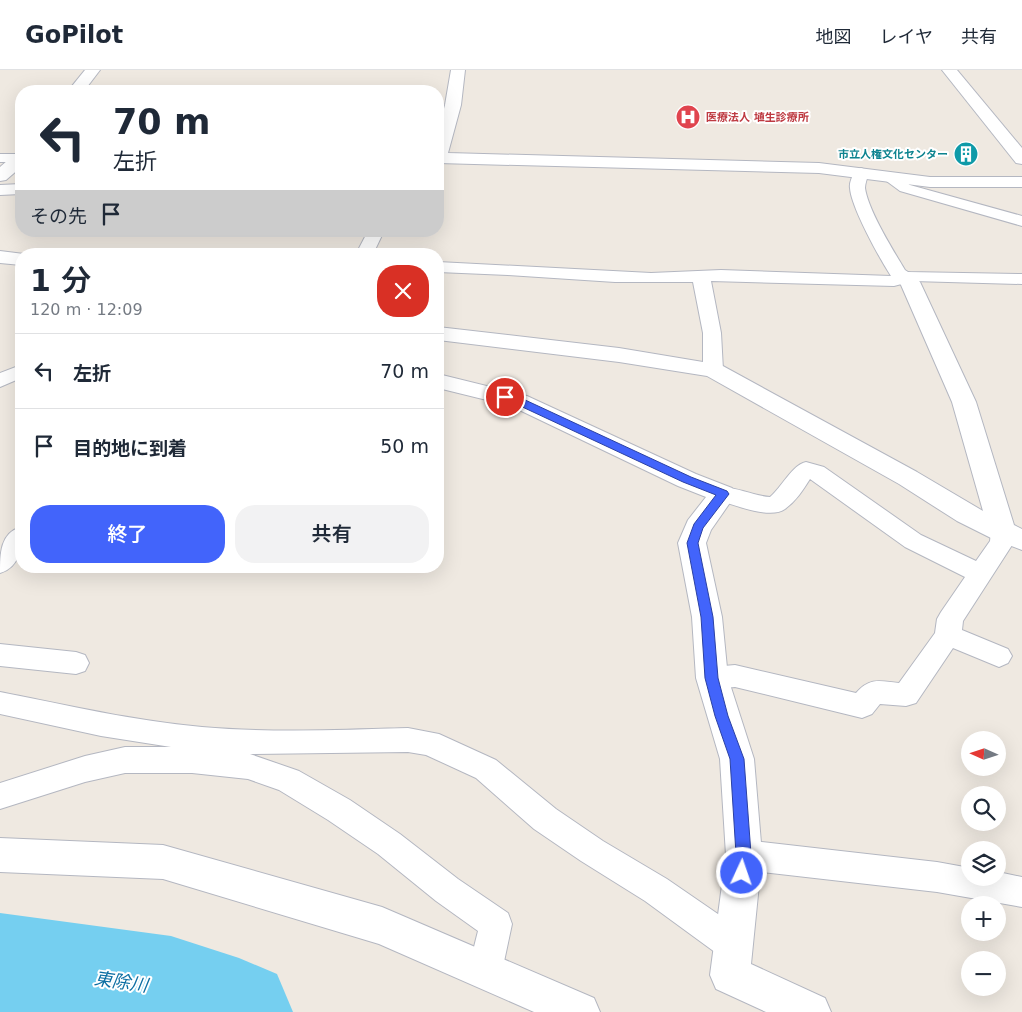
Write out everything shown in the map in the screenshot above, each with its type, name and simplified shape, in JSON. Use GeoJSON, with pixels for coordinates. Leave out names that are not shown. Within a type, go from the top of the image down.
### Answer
{"type":"FeatureCollection","features":[{"type":"Feature","properties":{"kind":"street"},"geometry":{"type":"LineString","coordinates":[[81,85],[93,70]]}},
{"type":"Feature","properties":{"kind":"street"},"geometry":{"type":"LineString","coordinates":[[444,137],[453,105],[458,70]]}},
{"type":"Feature","properties":{"kind":"street"},"geometry":{"type":"LineString","coordinates":[[939,70],[950,70],[1022,160]]}},
{"type":"Feature","properties":{"kind":"street"},"geometry":{"type":"LineString","coordinates":[[444,159],[819,168],[930,182],[1022,182]]}},
{"type":"Feature","properties":{"kind":"street"},"geometry":{"type":"LineString","coordinates":[[0,176],[15,163]]}},
{"type":"Feature","properties":{"kind":"street"},"geometry":{"type":"LineString","coordinates":[[0,190],[15,189]]}},
{"type":"Feature","properties":{"kind":"street"},"geometry":{"type":"LineString","coordinates":[[0,257],[15,258]]}},
{"type":"Feature","properties":{"kind":"street"},"geometry":{"type":"LineString","coordinates":[[904,277],[910,282],[964,402],[1013,536]]}},
{"type":"Feature","properties":{"kind":"street"},"geometry":{"type":"LineString","coordinates":[[444,335],[619,355],[713,370],[908,478],[966,514],[1013,536]]}},
{"type":"Feature","properties":{"kind":"street"},"geometry":{"type":"LineString","coordinates":[[444,383],[519,402],[678,476],[723,494],[698,527],[692,543],[707,617],[712,678],[722,716],[737,759],[744,854],[730,975],[811,1012]]}},
{"type":"Feature","properties":{"kind":"street"},"geometry":{"type":"LineString","coordinates":[[0,855],[163,862],[382,926],[580,1012]]}},
{"type":"Feature","properties":{"kind":"lane"},"geometry":{"type":"LineString","coordinates":[[0,158],[15,158]]}},
{"type":"Feature","properties":{"kind":"lane"},"geometry":{"type":"LineString","coordinates":[[861,173],[857,187],[872,228],[898,274],[904,277]]}},
{"type":"Feature","properties":{"kind":"lane"},"geometry":{"type":"LineString","coordinates":[[889,177],[905,188],[1022,221]]}},
{"type":"Feature","properties":{"kind":"lane"},"geometry":{"type":"LineString","coordinates":[[444,267],[646,277],[721,275],[894,280],[904,277],[946,276],[1022,279]]}},
{"type":"Feature","properties":{"kind":"lane"},"geometry":{"type":"LineString","coordinates":[[701,277],[712,333],[713,370]]}},
{"type":"Feature","properties":{"kind":"lane"},"geometry":{"type":"LineString","coordinates":[[0,381],[15,374]]}},
{"type":"Feature","properties":{"kind":"lane"},"geometry":{"type":"LineString","coordinates":[[723,494],[760,504],[775,505],[788,494],[806,470],[816,472],[914,541],[980,574]]}},
{"type":"Feature","properties":{"kind":"lane"},"geometry":{"type":"LineString","coordinates":[[712,678],[736,676],[862,706],[874,692],[906,695],[948,635],[950,619],[980,574],[1002,542],[1013,536]]}},
{"type":"Feature","properties":{"kind":"lane"},"geometry":{"type":"LineString","coordinates":[[0,564],[15,543]]}},
{"type":"Feature","properties":{"kind":"lane"},"geometry":{"type":"LineString","coordinates":[[948,635],[999,656]]}},
{"type":"Feature","properties":{"kind":"lane"},"geometry":{"type":"LineString","coordinates":[[0,655],[76,663]]}},
{"type":"Feature","properties":{"kind":"lane"},"geometry":{"type":"LineString","coordinates":[[0,703],[119,727],[203,739],[266,742],[408,740],[429,743],[486,769],[545,820],[656,890],[734,946]]}},
{"type":"Feature","properties":{"kind":"lane"},"geometry":{"type":"LineString","coordinates":[[0,796],[85,769],[125,760],[192,760],[248,766],[289,780],[339,810],[389,844],[447,890],[496,924],[485,971]]}},
{"type":"Feature","properties":{"kind":"lane"},"geometry":{"type":"LineString","coordinates":[[744,854],[937,877],[1022,892]]}},
{"type":"Feature","properties":{"kind":"waterway","name":"東除川"},"geometry":{"type":"LineString","coordinates":[[0,965],[171,989],[239,1012]]}},
{"type":"Feature","properties":{"kind":"place","name":"医療法人 埴生診療所"},"geometry":{"type":"Point","coordinates":[688,117]}},
{"type":"Feature","properties":{"kind":"place","name":"市立人権文化センター"},"geometry":{"type":"Point","coordinates":[966,154]}},
{"type":"Feature","properties":{"kind":"route"},"geometry":{"type":"LineString","coordinates":[[505,397],[687,480],[723,494],[698,527],[692,543],[707,617],[712,678],[722,716],[737,759],[744,854],[742,873]]}}]}
